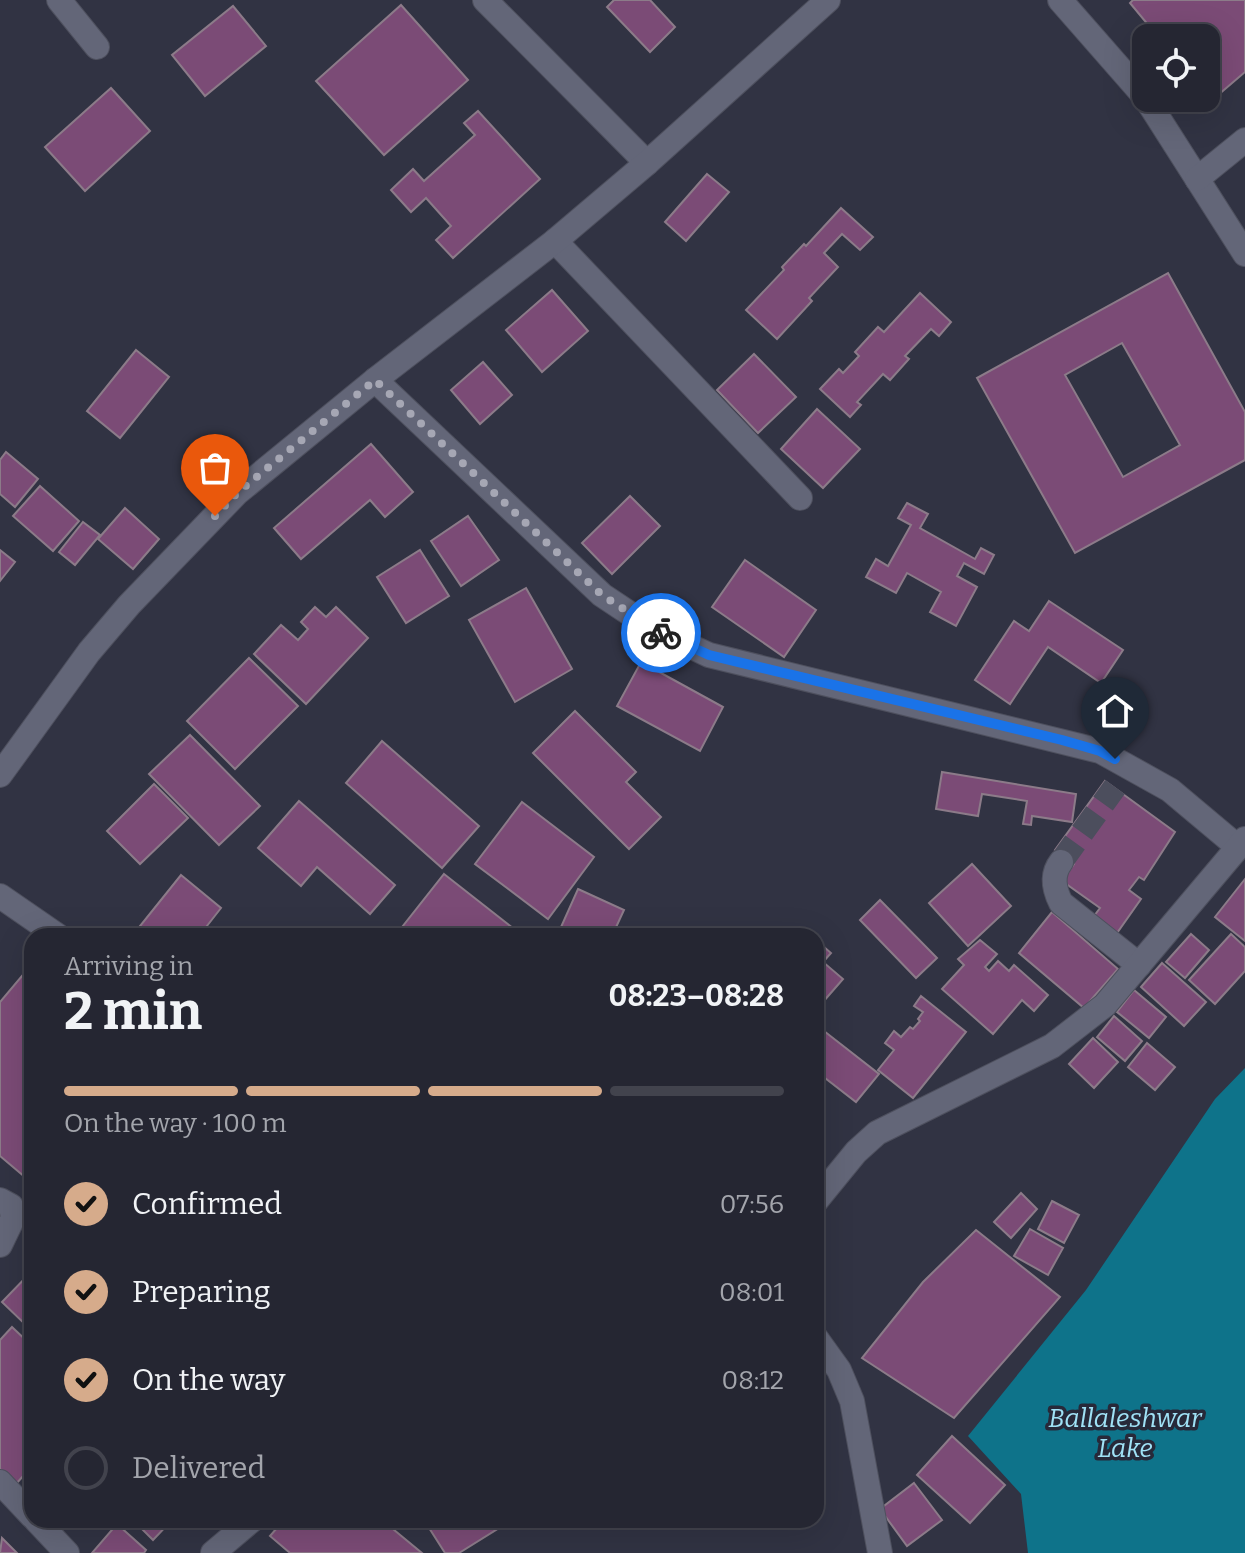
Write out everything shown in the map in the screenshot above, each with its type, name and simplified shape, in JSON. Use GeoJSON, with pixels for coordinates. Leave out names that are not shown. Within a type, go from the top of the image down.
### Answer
{"type":"FeatureCollection","features":[{"type":"Feature","properties":{"kind":"street"},"geometry":{"type":"LineString","coordinates":[[59,0],[97,47]]}},
{"type":"Feature","properties":{"kind":"street"},"geometry":{"type":"LineString","coordinates":[[485,0],[647,163]]}},
{"type":"Feature","properties":{"kind":"street"},"geometry":{"type":"LineString","coordinates":[[0,775],[89,652],[129,605],[237,493],[375,380],[555,241],[647,163],[828,0]]}},
{"type":"Feature","properties":{"kind":"street"},"geometry":{"type":"LineString","coordinates":[[1063,1],[1145,97],[1245,254]]}},
{"type":"Feature","properties":{"kind":"street"},"geometry":{"type":"LineString","coordinates":[[1197,179],[1245,140]]}},
{"type":"Feature","properties":{"kind":"street"},"geometry":{"type":"LineString","coordinates":[[555,241],[800,498]]}},
{"type":"Feature","properties":{"kind":"street"},"geometry":{"type":"LineString","coordinates":[[375,380],[602,595],[669,638],[709,655],[1100,751],[1123,778],[1170,790],[1242,843],[1105,1005],[1052,1046],[877,1133],[856,1152],[824,1191]]}},
{"type":"Feature","properties":{"kind":"street"},"geometry":{"type":"LineString","coordinates":[[1061,862],[1054,870],[1055,891],[1061,903],[1139,965]]}},
{"type":"Feature","properties":{"kind":"street"},"geometry":{"type":"LineString","coordinates":[[0,896],[46,928]]}},
{"type":"Feature","properties":{"kind":"street"},"geometry":{"type":"LineString","coordinates":[[0,1200],[11,1206],[13,1218],[0,1245]]}},
{"type":"Feature","properties":{"kind":"street"},"geometry":{"type":"LineString","coordinates":[[824,1349],[839,1370],[852,1401],[880,1553]]}},
{"type":"Feature","properties":{"kind":"street"},"geometry":{"type":"LineString","coordinates":[[0,1482],[24,1507]]}},
{"type":"Feature","properties":{"kind":"street"},"geometry":{"type":"LineString","coordinates":[[43,1528],[67,1553]]}},
{"type":"Feature","properties":{"kind":"street"},"geometry":{"type":"LineString","coordinates":[[213,1553],[243,1528]]}},
{"type":"Feature","properties":{"kind":"water","name":"Ballaleshwar Lake"},"geometry":{"type":"Polygon","coordinates":[[[1245,1068],[1245,1553],[1028,1553],[1021,1494],[968,1436],[1086,1290],[1215,1099],[1245,1068]]]}},
{"type":"Feature","properties":{"kind":"building"},"geometry":{"type":"Polygon","coordinates":[[[614,0],[650,0],[675,27],[650,52],[607,7],[614,0]]]}},
{"type":"Feature","properties":{"kind":"building"},"geometry":{"type":"Polygon","coordinates":[[[1133,0],[1245,0],[1245,72],[1220,93],[1220,24],[1147,24],[1130,3],[1133,0]]]}},
{"type":"Feature","properties":{"kind":"building"},"geometry":{"type":"Polygon","coordinates":[[[401,5],[468,80],[384,155],[316,81],[401,5]]]}},
{"type":"Feature","properties":{"kind":"building"},"geometry":{"type":"Polygon","coordinates":[[[233,6],[266,46],[205,96],[172,55],[233,6]]]}},
{"type":"Feature","properties":{"kind":"building"},"geometry":{"type":"Polygon","coordinates":[[[111,88],[150,131],[85,191],[45,147],[111,88]]]}},
{"type":"Feature","properties":{"kind":"building"},"geometry":{"type":"Polygon","coordinates":[[[478,111],[540,179],[453,258],[436,240],[451,226],[426,198],[411,212],[391,190],[413,169],[424,181],[475,135],[464,123],[478,111]]]}},
{"type":"Feature","properties":{"kind":"building"},"geometry":{"type":"Polygon","coordinates":[[[707,174],[729,192],[686,241],[665,222],[707,174]]]}},
{"type":"Feature","properties":{"kind":"building"},"geometry":{"type":"Polygon","coordinates":[[[841,208],[873,237],[860,250],[842,234],[824,253],[838,267],[777,339],[746,310],[784,270],[782,267],[841,208]]]}},
{"type":"Feature","properties":{"kind":"building"},"geometry":{"type":"Polygon","coordinates":[[[1168,273],[1245,412],[1245,460],[1075,553],[977,378],[1168,273]],[[1122,343],[1065,375],[1123,477],[1180,445],[1122,343]]]}},
{"type":"Feature","properties":{"kind":"building"},"geometry":{"type":"Polygon","coordinates":[[[552,290],[588,331],[542,372],[506,330],[552,290]]]}},
{"type":"Feature","properties":{"kind":"building"},"geometry":{"type":"Polygon","coordinates":[[[920,293],[951,322],[939,336],[931,329],[905,356],[909,359],[890,380],[883,374],[857,402],[861,405],[850,417],[820,389],[839,369],[843,373],[859,356],[855,352],[878,327],[884,332],[920,293]]]}},
{"type":"Feature","properties":{"kind":"building"},"geometry":{"type":"Polygon","coordinates":[[[136,350],[169,377],[120,438],[87,411],[136,350]]]}},
{"type":"Feature","properties":{"kind":"building"},"geometry":{"type":"Polygon","coordinates":[[[754,354],[796,397],[758,433],[717,390],[754,354]]]}},
{"type":"Feature","properties":{"kind":"building"},"geometry":{"type":"Polygon","coordinates":[[[483,362],[512,395],[480,424],[451,390],[483,362]]]}},
{"type":"Feature","properties":{"kind":"building"},"geometry":{"type":"Polygon","coordinates":[[[817,409],[860,449],[823,488],[781,449],[817,409]]]}},
{"type":"Feature","properties":{"kind":"building"},"geometry":{"type":"Polygon","coordinates":[[[371,444],[413,492],[385,517],[370,500],[301,559],[274,528],[371,444]]]}},
{"type":"Feature","properties":{"kind":"building"},"geometry":{"type":"Polygon","coordinates":[[[6,452],[38,479],[15,507],[0,494],[0,460],[6,452]]]}},
{"type":"Feature","properties":{"kind":"building"},"geometry":{"type":"Polygon","coordinates":[[[40,486],[79,521],[53,551],[13,516],[40,486]]]}},
{"type":"Feature","properties":{"kind":"building"},"geometry":{"type":"Polygon","coordinates":[[[630,496],[660,526],[612,574],[582,543],[630,496]]]}},
{"type":"Feature","properties":{"kind":"building"},"geometry":{"type":"Polygon","coordinates":[[[907,503],[928,514],[920,528],[975,559],[981,548],[994,555],[984,574],[964,563],[957,576],[977,587],[956,626],[930,612],[941,592],[907,573],[896,593],[866,577],[876,559],[888,566],[911,525],[898,518],[907,503]]]}},
{"type":"Feature","properties":{"kind":"building"},"geometry":{"type":"Polygon","coordinates":[[[125,508],[159,539],[133,569],[98,539],[125,508]]]}},
{"type":"Feature","properties":{"kind":"building"},"geometry":{"type":"Polygon","coordinates":[[[468,516],[499,560],[461,586],[431,541],[468,516]]]}},
{"type":"Feature","properties":{"kind":"building"},"geometry":{"type":"Polygon","coordinates":[[[83,522],[100,535],[75,565],[59,552],[83,522]]]}},
{"type":"Feature","properties":{"kind":"building"},"geometry":{"type":"Polygon","coordinates":[[[0,550],[15,562],[0,581],[0,550]]]}},
{"type":"Feature","properties":{"kind":"building"},"geometry":{"type":"Polygon","coordinates":[[[420,550],[449,596],[406,623],[377,577],[420,550]]]}},
{"type":"Feature","properties":{"kind":"building"},"geometry":{"type":"Polygon","coordinates":[[[745,560],[816,610],[784,657],[712,607],[745,560]]]}},
{"type":"Feature","properties":{"kind":"building"},"geometry":{"type":"Polygon","coordinates":[[[526,588],[572,669],[515,702],[469,620],[526,588]]]}},
{"type":"Feature","properties":{"kind":"building"},"geometry":{"type":"Polygon","coordinates":[[[1049,601],[1123,650],[1101,683],[1048,647],[1010,704],[975,680],[1014,621],[1029,631],[1049,601]]]}},
{"type":"Feature","properties":{"kind":"building"},"geometry":{"type":"Polygon","coordinates":[[[315,607],[326,617],[336,607],[368,638],[306,704],[254,654],[281,625],[298,640],[308,629],[301,622],[315,607]]]}},
{"type":"Feature","properties":{"kind":"building"},"geometry":{"type":"Polygon","coordinates":[[[249,658],[298,706],[235,769],[187,721],[249,658]]]}},
{"type":"Feature","properties":{"kind":"building"},"geometry":{"type":"Polygon","coordinates":[[[641,662],[723,707],[700,751],[617,706],[641,662]]]}},
{"type":"Feature","properties":{"kind":"building"},"geometry":{"type":"Polygon","coordinates":[[[575,711],[636,772],[626,782],[661,817],[629,849],[533,753],[575,711]]]}},
{"type":"Feature","properties":{"kind":"building"},"geometry":{"type":"Polygon","coordinates":[[[190,735],[260,806],[219,845],[149,774],[190,735]]]}},
{"type":"Feature","properties":{"kind":"building"},"geometry":{"type":"Polygon","coordinates":[[[382,741],[479,826],[442,868],[346,783],[382,741]]]}},
{"type":"Feature","properties":{"kind":"building"},"geometry":{"type":"Polygon","coordinates":[[[942,772],[1076,794],[1072,822],[1032,816],[1031,825],[1023,824],[1027,801],[982,794],[978,816],[936,809],[942,772]]]}},
{"type":"Feature","properties":{"kind":"building"},"geometry":{"type":"Polygon","coordinates":[[[1105,781],[1175,832],[1144,880],[1139,877],[1129,890],[1141,899],[1117,933],[1094,916],[1100,908],[1062,881],[1074,864],[1055,850],[1105,781]]]}},
{"type":"Feature","properties":{"kind":"building"},"geometry":{"type":"Polygon","coordinates":[[[154,784],[188,818],[140,864],[107,831],[154,784]]]}},
{"type":"Feature","properties":{"kind":"building"},"geometry":{"type":"Polygon","coordinates":[[[299,801],[395,885],[370,914],[317,867],[301,886],[258,848],[299,801]]]}},
{"type":"Feature","properties":{"kind":"building"},"geometry":{"type":"Polygon","coordinates":[[[522,802],[594,857],[548,919],[475,864],[522,802]]]}},
{"type":"Feature","properties":{"kind":"building"},"geometry":{"type":"Polygon","coordinates":[[[972,864],[1011,906],[968,946],[929,903],[972,864]]]}},
{"type":"Feature","properties":{"kind":"building"},"geometry":{"type":"Polygon","coordinates":[[[444,874],[513,928],[401,928],[444,874]]]}},
{"type":"Feature","properties":{"kind":"building"},"geometry":{"type":"Polygon","coordinates":[[[181,875],[221,908],[205,928],[138,928],[181,875]]]}},
{"type":"Feature","properties":{"kind":"building"},"geometry":{"type":"Polygon","coordinates":[[[1245,879],[1245,941],[1215,917],[1245,879]]]}},
{"type":"Feature","properties":{"kind":"building"},"geometry":{"type":"Polygon","coordinates":[[[578,889],[624,910],[616,928],[561,928],[578,889]]]}},
{"type":"Feature","properties":{"kind":"building"},"geometry":{"type":"Polygon","coordinates":[[[880,900],[937,958],[916,978],[860,920],[880,900]]]}},
{"type":"Feature","properties":{"kind":"building"},"geometry":{"type":"Polygon","coordinates":[[[1052,912],[1118,969],[1084,1008],[1019,953],[1052,912]]]}},
{"type":"Feature","properties":{"kind":"building"},"geometry":{"type":"Polygon","coordinates":[[[1191,934],[1209,950],[1185,978],[1166,962],[1191,934]]]}},
{"type":"Feature","properties":{"kind":"building"},"geometry":{"type":"Polygon","coordinates":[[[1231,934],[1245,947],[1245,971],[1215,1004],[1189,980],[1231,934]]]}},
{"type":"Feature","properties":{"kind":"building"},"geometry":{"type":"Polygon","coordinates":[[[980,940],[997,954],[985,967],[989,971],[998,961],[1009,971],[1014,965],[1048,995],[1034,1011],[1022,1000],[993,1034],[942,989],[964,965],[958,959],[980,940]]]}},
{"type":"Feature","properties":{"kind":"building"},"geometry":{"type":"Polygon","coordinates":[[[824,947],[831,953],[824,961],[824,947]]]}},
{"type":"Feature","properties":{"kind":"building"},"geometry":{"type":"Polygon","coordinates":[[[824,963],[843,979],[824,1001],[824,963]]]}},
{"type":"Feature","properties":{"kind":"building"},"geometry":{"type":"Polygon","coordinates":[[[1162,963],[1206,1002],[1184,1026],[1141,987],[1162,963]]]}},
{"type":"Feature","properties":{"kind":"building"},"geometry":{"type":"Polygon","coordinates":[[[24,974],[24,1176],[0,1156],[0,1002],[24,974]]]}},
{"type":"Feature","properties":{"kind":"building"},"geometry":{"type":"Polygon","coordinates":[[[1134,990],[1166,1017],[1149,1038],[1117,1012],[1134,990]]]}},
{"type":"Feature","properties":{"kind":"building"},"geometry":{"type":"Polygon","coordinates":[[[921,996],[966,1032],[913,1098],[878,1070],[894,1050],[885,1043],[894,1031],[901,1037],[920,1021],[918,1019],[923,1012],[914,1006],[921,996]]]}},
{"type":"Feature","properties":{"kind":"building"},"geometry":{"type":"Polygon","coordinates":[[[1114,1016],[1142,1041],[1125,1061],[1097,1037],[1114,1016]]]}},
{"type":"Feature","properties":{"kind":"building"},"geometry":{"type":"Polygon","coordinates":[[[824,1031],[879,1074],[856,1102],[824,1077],[824,1031]]]}},
{"type":"Feature","properties":{"kind":"building"},"geometry":{"type":"Polygon","coordinates":[[[1093,1038],[1118,1062],[1094,1088],[1069,1064],[1093,1038]]]}},
{"type":"Feature","properties":{"kind":"building"},"geometry":{"type":"Polygon","coordinates":[[[1147,1043],[1175,1067],[1155,1090],[1128,1067],[1147,1043]]]}},
{"type":"Feature","properties":{"kind":"building"},"geometry":{"type":"Polygon","coordinates":[[[1021,1193],[1037,1209],[1011,1238],[994,1222],[1021,1193]]]}},
{"type":"Feature","properties":{"kind":"building"},"geometry":{"type":"Polygon","coordinates":[[[1052,1201],[1079,1215],[1064,1243],[1038,1229],[1052,1201]]]}},
{"type":"Feature","properties":{"kind":"building"},"geometry":{"type":"Polygon","coordinates":[[[1030,1229],[1063,1248],[1048,1275],[1014,1256],[1030,1229]]]}},
{"type":"Feature","properties":{"kind":"building"},"geometry":{"type":"Polygon","coordinates":[[[976,1230],[1060,1297],[954,1418],[862,1358],[923,1282],[976,1230]]]}},
{"type":"Feature","properties":{"kind":"building"},"geometry":{"type":"Polygon","coordinates":[[[24,1279],[24,1323],[2,1302],[24,1279]]]}},
{"type":"Feature","properties":{"kind":"building"},"geometry":{"type":"Polygon","coordinates":[[[12,1327],[24,1338],[24,1475],[16,1484],[0,1469],[0,1340],[12,1327]]]}},
{"type":"Feature","properties":{"kind":"building"},"geometry":{"type":"Polygon","coordinates":[[[952,1436],[1005,1485],[970,1523],[917,1475],[952,1436]]]}},
{"type":"Feature","properties":{"kind":"building"},"geometry":{"type":"Polygon","coordinates":[[[914,1483],[942,1520],[907,1546],[880,1509],[914,1483]]]}},
{"type":"Feature","properties":{"kind":"building"},"geometry":{"type":"Polygon","coordinates":[[[114,1528],[121,1528],[146,1550],[144,1553],[92,1553],[114,1528]]]}},
{"type":"Feature","properties":{"kind":"building"},"geometry":{"type":"Polygon","coordinates":[[[141,1528],[164,1528],[153,1540],[141,1528]]]}},
{"type":"Feature","properties":{"kind":"building"},"geometry":{"type":"Polygon","coordinates":[[[277,1528],[392,1528],[422,1553],[290,1553],[270,1536],[277,1528]]]}},
{"type":"Feature","properties":{"kind":"building"},"geometry":{"type":"Polygon","coordinates":[[[429,1528],[499,1528],[459,1553],[445,1553],[429,1528]]]}},
{"type":"Feature","properties":{"kind":"building"},"geometry":{"type":"Polygon","coordinates":[[[2,1538],[17,1553],[0,1553],[2,1538]]]}},
{"type":"Feature","properties":{"kind":"tunnel"},"geometry":{"type":"LineString","coordinates":[[1061,862],[1115,787]]}},
{"type":"Feature","properties":{"kind":"way so far"},"geometry":{"type":"LineString","coordinates":[[215,516],[237,493],[375,380],[602,595],[661,633]]}},
{"type":"Feature","properties":{"kind":"route"},"geometry":{"type":"LineString","coordinates":[[661,633],[709,655],[1062,740],[1100,751],[1115,759]]}}]}
